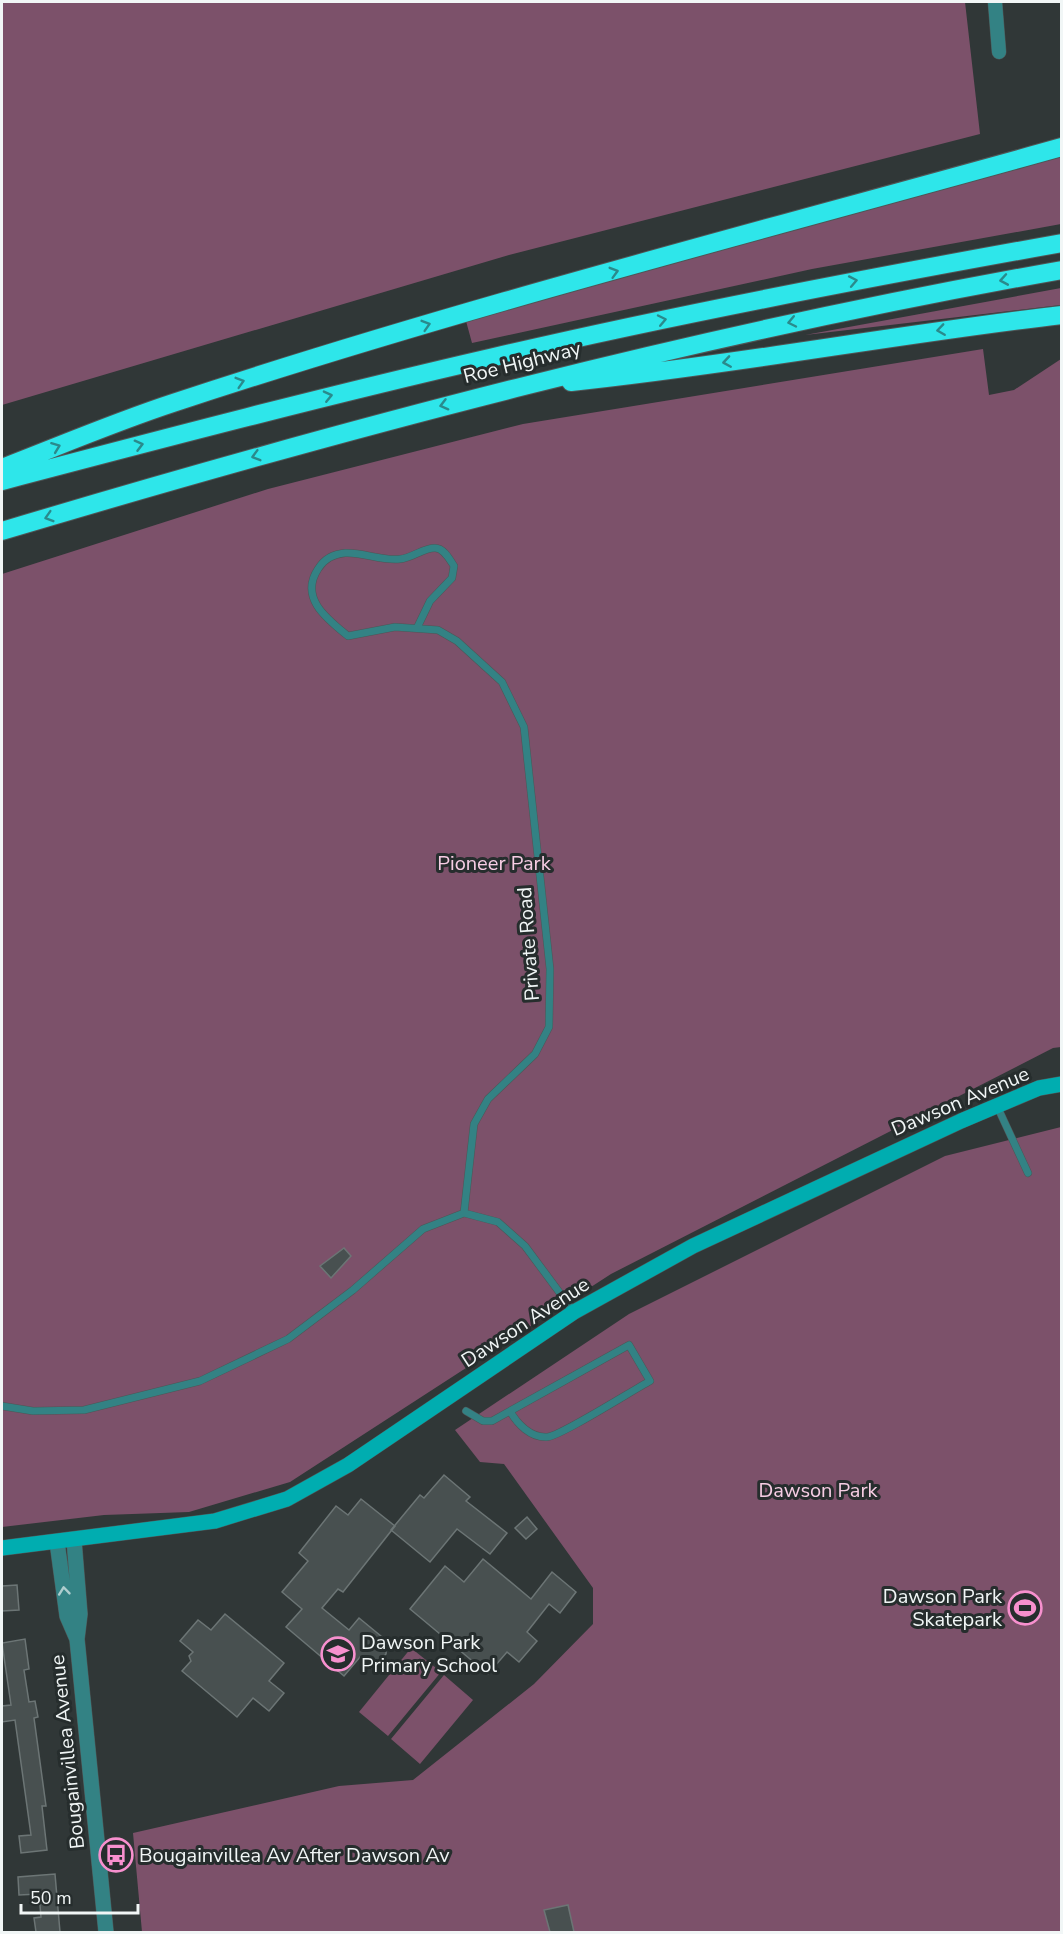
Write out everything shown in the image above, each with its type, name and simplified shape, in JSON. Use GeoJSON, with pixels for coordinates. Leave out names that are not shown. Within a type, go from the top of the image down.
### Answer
{"type":"FeatureCollection","features":[{"type":"Feature","properties":{"kind":"highway"},"geometry":{"type":"LineString","coordinates":[[2,468],[170,404],[268,373],[564,285],[1062,147]]}},
{"type":"Feature","properties":{"kind":"highway","name":"Roe Highway"},"geometry":{"type":"LineString","coordinates":[[2,481],[285,407],[495,356],[901,272],[1062,243]]}},
{"type":"Feature","properties":{"kind":"highway","name":"Roe Highway"},"geometry":{"type":"LineString","coordinates":[[2,531],[339,432],[501,390],[692,344],[898,299],[1062,270]]}},
{"type":"Feature","properties":{"kind":"highway"},"geometry":{"type":"LineString","coordinates":[[501,390],[656,373],[871,340],[1062,315]]}},
{"type":"Feature","properties":{"kind":"main road","name":"Dawson Avenue"},"geometry":{"type":"LineString","coordinates":[[2,1548],[215,1521],[286,1499],[348,1465],[574,1312],[693,1246],[997,1106],[1039,1088],[1062,1084]]}},
{"type":"Feature","properties":{"kind":"street"},"geometry":{"type":"LineString","coordinates":[[995,2],[999,52]]}},
{"type":"Feature","properties":{"kind":"street","name":"Bougainvillea Avenue"},"geometry":{"type":"LineString","coordinates":[[74,1540],[81,1614],[76,1640]]}},
{"type":"Feature","properties":{"kind":"street","name":"Bougainvillea Avenue"},"geometry":{"type":"LineString","coordinates":[[57,1542],[67,1616],[76,1640],[106,1932]]}},
{"type":"Feature","properties":{"kind":"lane","name":"Private Road"},"geometry":{"type":"LineString","coordinates":[[417,628],[430,601],[452,578],[454,566],[442,550],[435,548],[398,560],[379,560],[346,553],[332,556],[321,563],[313,577],[310,589],[315,603],[325,616],[348,636],[395,627],[438,630],[457,641],[502,682],[524,727],[550,969],[549,1027],[535,1054],[488,1099],[474,1124],[464,1213]]}},
{"type":"Feature","properties":{"kind":"lane"},"geometry":{"type":"LineString","coordinates":[[997,1106],[1028,1173]]}},
{"type":"Feature","properties":{"kind":"lane"},"geometry":{"type":"LineString","coordinates":[[2,1406],[33,1411],[84,1410],[200,1381],[288,1339],[353,1290],[423,1229],[464,1213],[498,1222],[525,1246],[574,1312]]}},
{"type":"Feature","properties":{"kind":"lane"},"geometry":{"type":"LineString","coordinates":[[466,1411],[483,1421],[492,1421],[628,1345],[650,1381],[553,1437],[531,1433],[516,1420],[510,1411]]}},
{"type":"Feature","properties":{"kind":"green space"},"geometry":{"type":"Polygon","coordinates":[[[2,2],[965,2],[980,134],[509,255],[2,405],[2,2]]]}},
{"type":"Feature","properties":{"kind":"green space"},"geometry":{"type":"Polygon","coordinates":[[[1061,154],[1061,224],[812,269],[472,343],[466,321],[1061,154]]]}},
{"type":"Feature","properties":{"kind":"green space"},"geometry":{"type":"Polygon","coordinates":[[[1061,288],[1061,305],[805,335],[1061,288]]]}},
{"type":"Feature","properties":{"kind":"green space","name":"Pioneer Park"},"geometry":{"type":"Polygon","coordinates":[[[983,349],[989,395],[1014,390],[1061,359],[1061,1047],[1053,1048],[611,1274],[290,1482],[189,1512],[104,1515],[2,1527],[2,574],[268,489],[523,424],[983,349]]]}},
{"type":"Feature","properties":{"kind":"green space","name":"Dawson Park"},"geometry":{"type":"Polygon","coordinates":[[[1061,1127],[1061,1932],[142,1932],[133,1833],[339,1786],[413,1780],[534,1684],[593,1624],[593,1588],[504,1464],[480,1462],[455,1430],[629,1314],[945,1156],[1061,1127]]]}},
{"type":"Feature","properties":{"kind":"green space"},"geometry":{"type":"Polygon","coordinates":[[[411,1648],[441,1672],[388,1736],[359,1712],[411,1648]]]}},
{"type":"Feature","properties":{"kind":"green space"},"geometry":{"type":"Polygon","coordinates":[[[444,1675],[473,1700],[420,1764],[391,1739],[444,1675]]]}},
{"type":"Feature","properties":{"kind":"building"},"geometry":{"type":"Polygon","coordinates":[[[344,1248],[351,1256],[331,1278],[320,1266],[344,1248]]]}},
{"type":"Feature","properties":{"kind":"building"},"geometry":{"type":"Polygon","coordinates":[[[444,1475],[470,1497],[466,1501],[507,1533],[490,1554],[457,1529],[430,1562],[391,1530],[420,1495],[424,1498],[444,1475]]]}},
{"type":"Feature","properties":{"kind":"building"},"geometry":{"type":"Polygon","coordinates":[[[361,1499],[395,1526],[343,1592],[338,1589],[322,1608],[349,1630],[359,1618],[387,1641],[386,1654],[373,1669],[360,1657],[344,1676],[286,1627],[302,1609],[282,1592],[308,1561],[299,1553],[336,1506],[348,1515],[361,1499]]]}},
{"type":"Feature","properties":{"kind":"building"},"geometry":{"type":"Polygon","coordinates":[[[527,1517],[537,1529],[526,1539],[515,1528],[527,1517]]]}},
{"type":"Feature","properties":{"kind":"building"},"geometry":{"type":"Polygon","coordinates":[[[483,1559],[531,1599],[552,1572],[576,1592],[560,1613],[549,1604],[527,1632],[537,1641],[519,1662],[507,1652],[488,1674],[410,1609],[445,1566],[464,1582],[483,1559]]]}},
{"type":"Feature","properties":{"kind":"building"},"geometry":{"type":"Polygon","coordinates":[[[17,1585],[19,1610],[2,1611],[2,1586],[17,1585]]]}},
{"type":"Feature","properties":{"kind":"building"},"geometry":{"type":"Polygon","coordinates":[[[225,1614],[284,1663],[269,1681],[284,1693],[269,1711],[253,1698],[237,1717],[182,1671],[191,1661],[189,1656],[193,1652],[180,1641],[198,1620],[211,1630],[225,1614]]]}},
{"type":"Feature","properties":{"kind":"building"},"geometry":{"type":"Polygon","coordinates":[[[25,1639],[29,1669],[24,1670],[29,1702],[35,1701],[38,1717],[34,1718],[46,1806],[42,1806],[47,1850],[21,1853],[19,1836],[31,1835],[15,1720],[2,1722],[2,1706],[11,1705],[2,1643],[25,1639]]]}},
{"type":"Feature","properties":{"kind":"building"},"geometry":{"type":"Polygon","coordinates":[[[55,1874],[60,1932],[36,1932],[34,1918],[41,1917],[39,1894],[19,1895],[18,1877],[55,1874]]]}},
{"type":"Feature","properties":{"kind":"building"},"geometry":{"type":"Polygon","coordinates":[[[568,1905],[574,1932],[550,1932],[544,1910],[568,1905]]]}},
{"type":"Feature","properties":{"kind":"place","name":"Dawson Park Skatepark"},"geometry":{"type":"Point","coordinates":[1025,1608]}},
{"type":"Feature","properties":{"kind":"place","name":"Dawson Park Primary School"},"geometry":{"type":"Point","coordinates":[338,1654]}},
{"type":"Feature","properties":{"kind":"place","name":"Bougainvillea Av After Dawson Av"},"geometry":{"type":"Point","coordinates":[116,1855]}}]}
